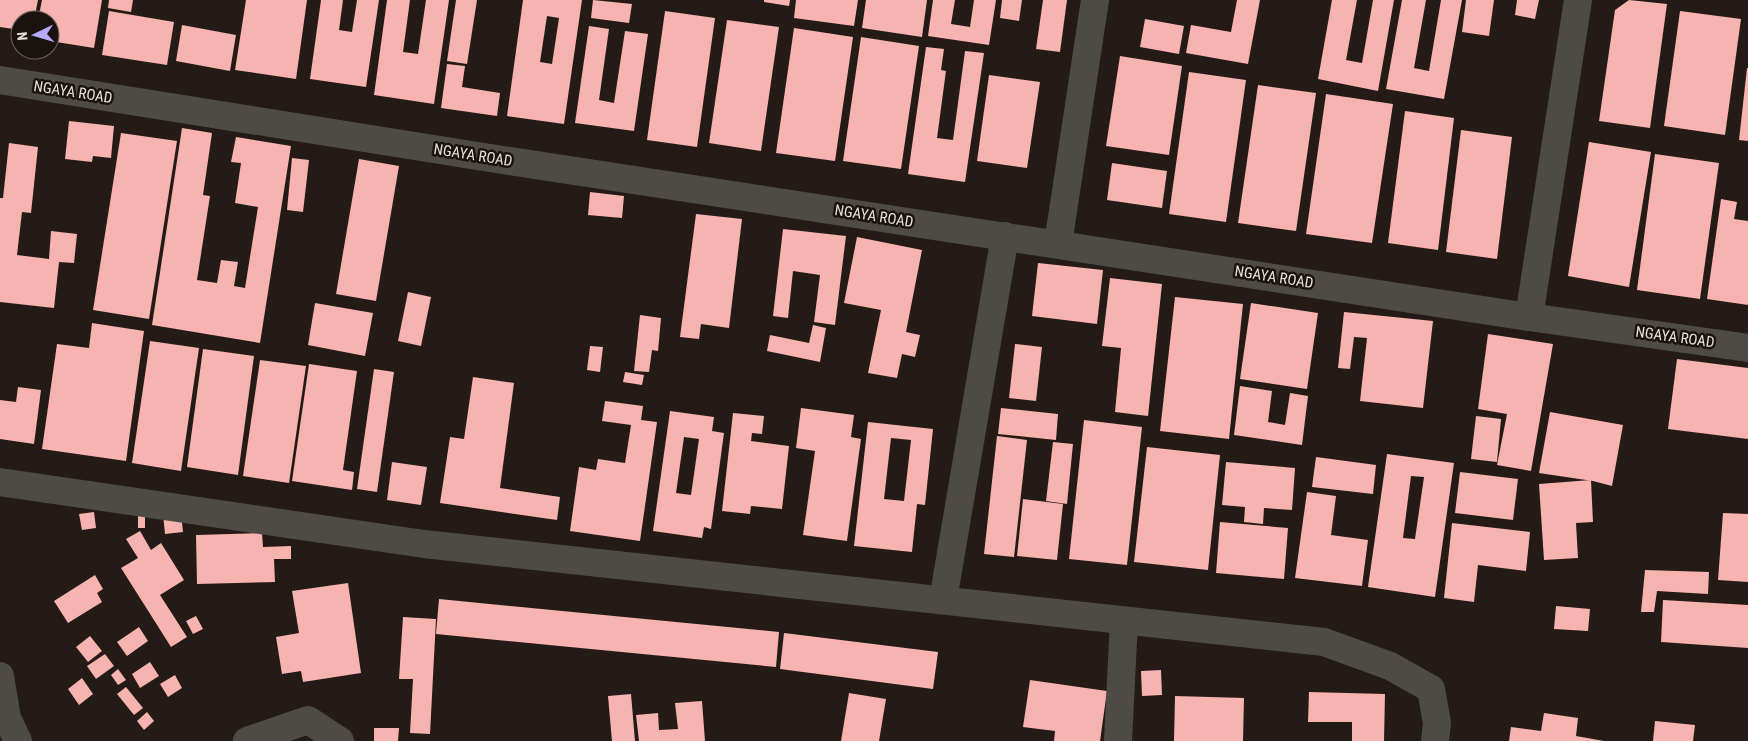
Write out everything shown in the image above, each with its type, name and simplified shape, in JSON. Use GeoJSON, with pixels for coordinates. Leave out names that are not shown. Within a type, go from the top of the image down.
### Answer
{"type":"FeatureCollection","features":[{"type":"Feature","properties":{"kind":"street"},"geometry":{"type":"LineString","coordinates":[[1058,244],[1095,0]]}},
{"type":"Feature","properties":{"kind":"street"},"geometry":{"type":"LineString","coordinates":[[1530,317],[1578,0]]}},
{"type":"Feature","properties":{"kind":"street","name":"NGAYA ROAD"},"geometry":{"type":"LineString","coordinates":[[0,80],[480,157],[1530,317],[1748,348]]}},
{"type":"Feature","properties":{"kind":"street"},"geometry":{"type":"LineString","coordinates":[[944,600],[1005,236]]}},
{"type":"Feature","properties":{"kind":"street"},"geometry":{"type":"LineString","coordinates":[[0,482],[424,544],[1324,642],[1390,666],[1431,689],[1437,722],[1435,741]]}},
{"type":"Feature","properties":{"kind":"street"},"geometry":{"type":"LineString","coordinates":[[1118,741],[1124,621]]}},
{"type":"Feature","properties":{"kind":"street"},"geometry":{"type":"LineString","coordinates":[[0,676],[8,718],[18,741]]}},
{"type":"Feature","properties":{"kind":"street"},"geometry":{"type":"LineString","coordinates":[[247,741],[308,720],[340,741]]}},
{"type":"Feature","properties":{"kind":"building"},"geometry":{"type":"Polygon","coordinates":[[[0,0],[38,0],[36,10],[10,10],[10,28],[0,27],[0,0]]]}},
{"type":"Feature","properties":{"kind":"building"},"geometry":{"type":"Polygon","coordinates":[[[42,0],[102,0],[94,48],[60,43],[60,10],[40,10],[42,0]]]}},
{"type":"Feature","properties":{"kind":"building"},"geometry":{"type":"Polygon","coordinates":[[[109,0],[133,0],[131,12],[108,8],[109,0]]]}},
{"type":"Feature","properties":{"kind":"building"},"geometry":{"type":"Polygon","coordinates":[[[246,0],[307,0],[296,79],[235,70],[246,0]]]}},
{"type":"Feature","properties":{"kind":"building"},"geometry":{"type":"Polygon","coordinates":[[[321,0],[343,0],[339,30],[352,32],[357,0],[379,0],[366,87],[310,79],[321,0]]]}},
{"type":"Feature","properties":{"kind":"building"},"geometry":{"type":"Polygon","coordinates":[[[387,0],[410,0],[403,52],[418,54],[426,0],[449,0],[434,104],[374,95],[387,0]]]}},
{"type":"Feature","properties":{"kind":"building"},"geometry":{"type":"Polygon","coordinates":[[[456,0],[477,0],[467,64],[447,61],[456,0]]]}},
{"type":"Feature","properties":{"kind":"building"},"geometry":{"type":"Polygon","coordinates":[[[523,0],[582,0],[564,124],[507,116],[523,0]],[[547,16],[540,62],[552,64],[559,18],[547,16]]]}},
{"type":"Feature","properties":{"kind":"building"},"geometry":{"type":"Polygon","coordinates":[[[593,0],[632,4],[629,23],[591,18],[593,0]]]}},
{"type":"Feature","properties":{"kind":"building"},"geometry":{"type":"Polygon","coordinates":[[[764,0],[790,0],[789,6],[764,2],[764,0]]]}},
{"type":"Feature","properties":{"kind":"building"},"geometry":{"type":"Polygon","coordinates":[[[796,0],[858,0],[854,26],[794,18],[796,0]]]}},
{"type":"Feature","properties":{"kind":"building"},"geometry":{"type":"Polygon","coordinates":[[[866,0],[927,0],[922,37],[862,28],[866,0]]]}},
{"type":"Feature","properties":{"kind":"building"},"geometry":{"type":"Polygon","coordinates":[[[933,0],[955,0],[951,24],[970,27],[974,0],[996,0],[989,45],[928,36],[933,0]]]}},
{"type":"Feature","properties":{"kind":"building"},"geometry":{"type":"Polygon","coordinates":[[[1002,0],[1022,0],[1019,21],[1000,18],[1002,0]]]}},
{"type":"Feature","properties":{"kind":"building"},"geometry":{"type":"Polygon","coordinates":[[[1043,0],[1067,0],[1060,52],[1036,49],[1043,0]]]}},
{"type":"Feature","properties":{"kind":"building"},"geometry":{"type":"Polygon","coordinates":[[[1237,0],[1260,0],[1248,64],[1186,53],[1191,25],[1231,32],[1237,0]]]}},
{"type":"Feature","properties":{"kind":"building"},"geometry":{"type":"Polygon","coordinates":[[[1332,0],[1357,0],[1346,60],[1362,63],[1373,0],[1394,0],[1378,91],[1318,79],[1332,0]]]}},
{"type":"Feature","properties":{"kind":"building"},"geometry":{"type":"Polygon","coordinates":[[[1402,0],[1426,0],[1414,68],[1429,71],[1441,0],[1462,0],[1444,99],[1386,89],[1402,0]]]}},
{"type":"Feature","properties":{"kind":"building"},"geometry":{"type":"Polygon","coordinates":[[[1466,0],[1494,0],[1489,36],[1462,32],[1466,0]]]}},
{"type":"Feature","properties":{"kind":"building"},"geometry":{"type":"Polygon","coordinates":[[[1517,0],[1539,0],[1535,19],[1515,15],[1517,0]]]}},
{"type":"Feature","properties":{"kind":"building"},"geometry":{"type":"Polygon","coordinates":[[[1629,0],[1667,4],[1650,128],[1599,121],[1615,10],[1629,0]]]}},
{"type":"Feature","properties":{"kind":"building"},"geometry":{"type":"Polygon","coordinates":[[[109,11],[174,22],[167,65],[102,55],[109,11]]]}},
{"type":"Feature","properties":{"kind":"building"},"geometry":{"type":"Polygon","coordinates":[[[665,11],[715,18],[697,147],[647,140],[665,11]]]}},
{"type":"Feature","properties":{"kind":"building"},"geometry":{"type":"Polygon","coordinates":[[[1680,11],[1741,19],[1725,135],[1664,126],[1680,11]]]}},
{"type":"Feature","properties":{"kind":"building"},"geometry":{"type":"Polygon","coordinates":[[[1145,19],[1184,26],[1179,54],[1140,47],[1145,19]]]}},
{"type":"Feature","properties":{"kind":"building"},"geometry":{"type":"Polygon","coordinates":[[[727,20],[779,27],[761,151],[709,143],[727,20]]]}},
{"type":"Feature","properties":{"kind":"building"},"geometry":{"type":"Polygon","coordinates":[[[182,25],[236,35],[230,71],[176,61],[182,25]]]}},
{"type":"Feature","properties":{"kind":"building"},"geometry":{"type":"Polygon","coordinates":[[[589,26],[609,29],[599,100],[614,103],[625,31],[648,34],[634,131],[575,123],[589,26]]]}},
{"type":"Feature","properties":{"kind":"building"},"geometry":{"type":"Polygon","coordinates":[[[794,28],[853,37],[835,161],[776,153],[794,28]]]}},
{"type":"Feature","properties":{"kind":"building"},"geometry":{"type":"Polygon","coordinates":[[[861,37],[919,46],[901,169],[843,161],[861,37]]]}},
{"type":"Feature","properties":{"kind":"building"},"geometry":{"type":"Polygon","coordinates":[[[926,47],[944,49],[941,70],[946,71],[937,138],[953,140],[965,51],[984,53],[965,182],[908,174],[926,47]]]}},
{"type":"Feature","properties":{"kind":"building"},"geometry":{"type":"Polygon","coordinates":[[[1120,56],[1182,66],[1169,155],[1106,146],[1120,56]]]}},
{"type":"Feature","properties":{"kind":"building"},"geometry":{"type":"Polygon","coordinates":[[[447,64],[465,66],[462,87],[500,93],[497,116],[441,108],[447,64]]]}},
{"type":"Feature","properties":{"kind":"building"},"geometry":{"type":"Polygon","coordinates":[[[1748,68],[1748,141],[1739,140],[1748,68]]]}},
{"type":"Feature","properties":{"kind":"building"},"geometry":{"type":"Polygon","coordinates":[[[1189,72],[1246,80],[1226,222],[1169,214],[1189,72]]]}},
{"type":"Feature","properties":{"kind":"building"},"geometry":{"type":"Polygon","coordinates":[[[989,75],[1040,82],[1027,168],[977,161],[989,75]]]}},
{"type":"Feature","properties":{"kind":"building"},"geometry":{"type":"Polygon","coordinates":[[[1258,85],[1316,93],[1296,231],[1238,223],[1258,85]]]}},
{"type":"Feature","properties":{"kind":"building"},"geometry":{"type":"Polygon","coordinates":[[[1326,94],[1393,104],[1372,243],[1306,234],[1326,94]]]}},
{"type":"Feature","properties":{"kind":"building"},"geometry":{"type":"Polygon","coordinates":[[[1405,111],[1454,118],[1438,250],[1388,243],[1405,111]]]}},
{"type":"Feature","properties":{"kind":"building"},"geometry":{"type":"Polygon","coordinates":[[[69,121],[114,126],[111,158],[93,156],[92,162],[65,159],[69,121]]]}},
{"type":"Feature","properties":{"kind":"building"},"geometry":{"type":"Polygon","coordinates":[[[182,128],[212,133],[203,195],[210,196],[197,280],[217,283],[221,260],[238,262],[234,286],[245,288],[258,207],[235,203],[241,163],[231,162],[236,137],[291,146],[260,343],[152,325],[182,128]]]}},
{"type":"Feature","properties":{"kind":"building"},"geometry":{"type":"Polygon","coordinates":[[[1461,130],[1512,137],[1497,259],[1446,252],[1461,130]]]}},
{"type":"Feature","properties":{"kind":"building"},"geometry":{"type":"Polygon","coordinates":[[[121,133],[177,141],[149,319],[93,310],[121,133]]]}},
{"type":"Feature","properties":{"kind":"building"},"geometry":{"type":"Polygon","coordinates":[[[1589,142],[1651,152],[1629,287],[1568,276],[1589,142]]]}},
{"type":"Feature","properties":{"kind":"building"},"geometry":{"type":"Polygon","coordinates":[[[9,143],[38,147],[31,213],[22,212],[17,255],[49,259],[51,231],[77,234],[74,263],[59,262],[54,308],[0,302],[0,198],[3,198],[9,143]]]}},
{"type":"Feature","properties":{"kind":"building"},"geometry":{"type":"Polygon","coordinates":[[[1655,154],[1719,163],[1700,299],[1637,290],[1655,154]]]}},
{"type":"Feature","properties":{"kind":"building"},"geometry":{"type":"Polygon","coordinates":[[[292,158],[309,160],[303,212],[287,210],[292,158]]]}},
{"type":"Feature","properties":{"kind":"building"},"geometry":{"type":"Polygon","coordinates":[[[359,159],[399,166],[376,301],[336,294],[359,159]]]}},
{"type":"Feature","properties":{"kind":"building"},"geometry":{"type":"Polygon","coordinates":[[[1112,163],[1167,171],[1162,208],[1107,200],[1112,163]]]}},
{"type":"Feature","properties":{"kind":"building"},"geometry":{"type":"Polygon","coordinates":[[[590,192],[624,196],[622,218],[588,215],[590,192]]]}},
{"type":"Feature","properties":{"kind":"building"},"geometry":{"type":"Polygon","coordinates":[[[1721,199],[1737,202],[1734,219],[1748,221],[1748,305],[1707,299],[1721,199]]]}},
{"type":"Feature","properties":{"kind":"building"},"geometry":{"type":"Polygon","coordinates":[[[696,214],[742,219],[729,328],[701,324],[699,339],[680,337],[696,214]]]}},
{"type":"Feature","properties":{"kind":"building"},"geometry":{"type":"Polygon","coordinates":[[[783,229],[846,236],[835,325],[814,322],[820,275],[793,271],[788,318],[773,316],[783,229]]]}},
{"type":"Feature","properties":{"kind":"building"},"geometry":{"type":"Polygon","coordinates":[[[857,237],[922,250],[906,332],[920,335],[915,357],[902,354],[897,378],[868,373],[881,310],[844,303],[857,237]]]}},
{"type":"Feature","properties":{"kind":"building"},"geometry":{"type":"Polygon","coordinates":[[[1038,263],[1103,270],[1097,324],[1032,316],[1038,263]]]}},
{"type":"Feature","properties":{"kind":"building"},"geometry":{"type":"Polygon","coordinates":[[[1110,278],[1162,284],[1148,416],[1115,412],[1121,348],[1102,346],[1110,278]]]}},
{"type":"Feature","properties":{"kind":"building"},"geometry":{"type":"Polygon","coordinates":[[[408,292],[431,297],[421,346],[398,341],[408,292]]]}},
{"type":"Feature","properties":{"kind":"building"},"geometry":{"type":"Polygon","coordinates":[[[1175,297],[1243,304],[1229,439],[1160,431],[1175,297]]]}},
{"type":"Feature","properties":{"kind":"building"},"geometry":{"type":"Polygon","coordinates":[[[315,303],[373,313],[365,356],[308,345],[315,303]]]}},
{"type":"Feature","properties":{"kind":"building"},"geometry":{"type":"Polygon","coordinates":[[[1251,303],[1318,313],[1307,389],[1240,379],[1251,303]]]}},
{"type":"Feature","properties":{"kind":"building"},"geometry":{"type":"Polygon","coordinates":[[[1344,312],[1433,321],[1423,408],[1360,401],[1367,338],[1354,337],[1350,369],[1338,368],[1344,312]]]}},
{"type":"Feature","properties":{"kind":"building"},"geometry":{"type":"Polygon","coordinates":[[[640,315],[661,318],[658,351],[652,350],[649,372],[634,371],[640,315]]]}},
{"type":"Feature","properties":{"kind":"building"},"geometry":{"type":"Polygon","coordinates":[[[92,323],[144,331],[126,461],[42,449],[57,344],[89,348],[92,323]]]}},
{"type":"Feature","properties":{"kind":"building"},"geometry":{"type":"Polygon","coordinates":[[[813,325],[826,328],[820,362],[767,351],[770,335],[809,343],[813,325]]]}},
{"type":"Feature","properties":{"kind":"building"},"geometry":{"type":"Polygon","coordinates":[[[1488,334],[1553,344],[1531,471],[1497,465],[1507,414],[1478,409],[1488,334]]]}},
{"type":"Feature","properties":{"kind":"building"},"geometry":{"type":"Polygon","coordinates":[[[150,341],[199,348],[181,471],[132,463],[150,341]]]}},
{"type":"Feature","properties":{"kind":"building"},"geometry":{"type":"Polygon","coordinates":[[[1015,344],[1042,347],[1036,401],[1009,398],[1015,344]]]}},
{"type":"Feature","properties":{"kind":"building"},"geometry":{"type":"Polygon","coordinates":[[[590,346],[603,347],[600,372],[587,370],[590,346]]]}},
{"type":"Feature","properties":{"kind":"building"},"geometry":{"type":"Polygon","coordinates":[[[203,349],[254,356],[238,475],[187,467],[203,349]]]}},
{"type":"Feature","properties":{"kind":"building"},"geometry":{"type":"Polygon","coordinates":[[[1677,359],[1748,368],[1748,439],[1668,429],[1677,359]]]}},
{"type":"Feature","properties":{"kind":"building"},"geometry":{"type":"Polygon","coordinates":[[[260,360],[306,366],[289,483],[243,476],[260,360]]]}},
{"type":"Feature","properties":{"kind":"building"},"geometry":{"type":"Polygon","coordinates":[[[309,364],[357,371],[343,470],[354,472],[352,490],[292,481],[309,364]]]}},
{"type":"Feature","properties":{"kind":"building"},"geometry":{"type":"Polygon","coordinates":[[[374,369],[394,372],[377,492],[357,489],[374,369]]]}},
{"type":"Feature","properties":{"kind":"building"},"geometry":{"type":"Polygon","coordinates":[[[625,372],[644,375],[642,385],[623,382],[625,372]]]}},
{"type":"Feature","properties":{"kind":"building"},"geometry":{"type":"Polygon","coordinates":[[[473,377],[514,383],[500,488],[560,497],[557,520],[440,503],[450,437],[464,439],[473,377]]]}},
{"type":"Feature","properties":{"kind":"building"},"geometry":{"type":"Polygon","coordinates":[[[1240,386],[1272,391],[1268,422],[1285,425],[1290,393],[1308,396],[1302,445],[1234,435],[1240,386]]]}},
{"type":"Feature","properties":{"kind":"building"},"geometry":{"type":"Polygon","coordinates":[[[18,387],[41,390],[34,444],[0,439],[0,400],[16,402],[18,387]]]}},
{"type":"Feature","properties":{"kind":"building"},"geometry":{"type":"Polygon","coordinates":[[[605,401],[643,406],[641,420],[657,422],[640,541],[570,531],[579,467],[596,470],[598,459],[625,463],[631,425],[602,421],[605,401]]]}},
{"type":"Feature","properties":{"kind":"building"},"geometry":{"type":"Polygon","coordinates":[[[801,408],[854,415],[851,437],[861,439],[847,541],[803,535],[815,451],[796,448],[801,408]]]}},
{"type":"Feature","properties":{"kind":"building"},"geometry":{"type":"Polygon","coordinates":[[[1001,408],[1058,414],[1056,440],[998,434],[1001,408]]]}},
{"type":"Feature","properties":{"kind":"building"},"geometry":{"type":"Polygon","coordinates":[[[670,411],[714,417],[712,431],[724,433],[711,529],[704,527],[702,538],[653,531],[670,411]],[[684,437],[676,493],[691,495],[699,439],[684,437]]]}},
{"type":"Feature","properties":{"kind":"building"},"geometry":{"type":"Polygon","coordinates":[[[1550,412],[1623,425],[1612,486],[1593,481],[1539,473],[1550,412]]]}},
{"type":"Feature","properties":{"kind":"building"},"geometry":{"type":"Polygon","coordinates":[[[733,413],[764,416],[762,434],[752,433],[751,441],[789,446],[782,509],[751,506],[750,514],[722,511],[733,413]]]}},
{"type":"Feature","properties":{"kind":"building"},"geometry":{"type":"Polygon","coordinates":[[[1476,416],[1501,419],[1497,462],[1471,459],[1476,416]]]}},
{"type":"Feature","properties":{"kind":"building"},"geometry":{"type":"Polygon","coordinates":[[[1084,420],[1142,427],[1127,565],[1069,559],[1084,420]]]}},
{"type":"Feature","properties":{"kind":"building"},"geometry":{"type":"Polygon","coordinates":[[[868,422],[933,429],[925,505],[917,504],[912,552],[854,546],[868,422]],[[891,438],[884,499],[904,501],[911,440],[891,438]]]}},
{"type":"Feature","properties":{"kind":"building"},"geometry":{"type":"Polygon","coordinates":[[[997,436],[1027,440],[1014,557],[984,554],[997,436]]]}},
{"type":"Feature","properties":{"kind":"building"},"geometry":{"type":"Polygon","coordinates":[[[1053,442],[1073,444],[1067,504],[1046,501],[1053,442]]]}},
{"type":"Feature","properties":{"kind":"building"},"geometry":{"type":"Polygon","coordinates":[[[1147,447],[1220,455],[1208,570],[1134,562],[1147,447]]]}},
{"type":"Feature","properties":{"kind":"building"},"geometry":{"type":"Polygon","coordinates":[[[1387,454],[1454,463],[1435,597],[1368,587],[1387,454]],[[1411,476],[1403,538],[1415,539],[1424,477],[1411,476]]]}},
{"type":"Feature","properties":{"kind":"building"},"geometry":{"type":"Polygon","coordinates":[[[1316,457],[1376,465],[1373,494],[1312,487],[1316,457]]]}},
{"type":"Feature","properties":{"kind":"building"},"geometry":{"type":"Polygon","coordinates":[[[392,462],[427,467],[421,505],[387,500],[392,462]]]}},
{"type":"Feature","properties":{"kind":"building"},"geometry":{"type":"Polygon","coordinates":[[[1226,462],[1295,468],[1292,510],[1264,508],[1263,524],[1244,522],[1245,507],[1222,505],[1226,462]]]}},
{"type":"Feature","properties":{"kind":"building"},"geometry":{"type":"Polygon","coordinates":[[[1460,472],[1518,479],[1513,520],[1455,513],[1460,472]]]}},
{"type":"Feature","properties":{"kind":"building"},"geometry":{"type":"Polygon","coordinates":[[[1591,480],[1593,522],[1576,523],[1578,558],[1544,560],[1539,484],[1591,480]]]}},
{"type":"Feature","properties":{"kind":"building"},"geometry":{"type":"Polygon","coordinates":[[[1307,492],[1336,496],[1331,535],[1368,540],[1362,586],[1295,578],[1307,492]]]}},
{"type":"Feature","properties":{"kind":"building"},"geometry":{"type":"Polygon","coordinates":[[[1023,499],[1063,504],[1057,560],[1017,556],[1023,499]]]}},
{"type":"Feature","properties":{"kind":"building"},"geometry":{"type":"Polygon","coordinates":[[[94,512],[96,528],[82,530],[79,514],[94,512]]]}},
{"type":"Feature","properties":{"kind":"building"},"geometry":{"type":"Polygon","coordinates":[[[181,513],[183,532],[165,534],[163,514],[181,513]]]}},
{"type":"Feature","properties":{"kind":"building"},"geometry":{"type":"Polygon","coordinates":[[[1723,513],[1748,514],[1748,582],[1718,580],[1723,513]]]}},
{"type":"Feature","properties":{"kind":"building"},"geometry":{"type":"Polygon","coordinates":[[[138,516],[145,516],[145,528],[138,528],[138,516]]]}},
{"type":"Feature","properties":{"kind":"building"},"geometry":{"type":"Polygon","coordinates":[[[1220,522],[1288,528],[1284,579],[1216,573],[1220,522]]]}},
{"type":"Feature","properties":{"kind":"building"},"geometry":{"type":"Polygon","coordinates":[[[1452,523],[1530,532],[1526,571],[1478,565],[1474,602],[1444,598],[1452,523]]]}},
{"type":"Feature","properties":{"kind":"building"},"geometry":{"type":"Polygon","coordinates":[[[140,531],[151,550],[161,543],[184,580],[160,595],[187,637],[171,647],[121,568],[138,558],[126,539],[140,531]]]}},
{"type":"Feature","properties":{"kind":"building"},"geometry":{"type":"Polygon","coordinates":[[[262,533],[263,547],[291,546],[291,559],[274,559],[275,582],[197,584],[196,535],[262,533]]]}},
{"type":"Feature","properties":{"kind":"building"},"geometry":{"type":"Polygon","coordinates":[[[1645,570],[1709,572],[1708,594],[1657,591],[1654,612],[1641,612],[1645,570]]]}},
{"type":"Feature","properties":{"kind":"building"},"geometry":{"type":"Polygon","coordinates":[[[95,575],[103,589],[97,593],[102,602],[68,623],[54,601],[95,575]]]}},
{"type":"Feature","properties":{"kind":"building"},"geometry":{"type":"Polygon","coordinates":[[[348,583],[361,673],[303,682],[301,671],[282,674],[276,637],[299,633],[292,591],[348,583]]]}},
{"type":"Feature","properties":{"kind":"building"},"geometry":{"type":"Polygon","coordinates":[[[439,599],[779,632],[776,667],[436,634],[439,599]]]}},
{"type":"Feature","properties":{"kind":"building"},"geometry":{"type":"Polygon","coordinates":[[[1663,600],[1748,605],[1748,648],[1661,642],[1663,600]]]}},
{"type":"Feature","properties":{"kind":"building"},"geometry":{"type":"Polygon","coordinates":[[[1556,606],[1590,609],[1588,631],[1554,629],[1556,606]]]}},
{"type":"Feature","properties":{"kind":"building"},"geometry":{"type":"Polygon","coordinates":[[[196,616],[203,629],[193,634],[186,621],[196,616]]]}},
{"type":"Feature","properties":{"kind":"building"},"geometry":{"type":"Polygon","coordinates":[[[403,617],[436,619],[430,734],[410,733],[413,679],[399,679],[403,617]]]}},
{"type":"Feature","properties":{"kind":"building"},"geometry":{"type":"Polygon","coordinates":[[[139,627],[148,641],[127,656],[117,642],[139,627]]]}},
{"type":"Feature","properties":{"kind":"building"},"geometry":{"type":"Polygon","coordinates":[[[784,633],[938,652],[933,689],[780,669],[784,633]]]}},
{"type":"Feature","properties":{"kind":"building"},"geometry":{"type":"Polygon","coordinates":[[[90,636],[102,651],[88,662],[76,647],[90,636]]]}},
{"type":"Feature","properties":{"kind":"building"},"geometry":{"type":"Polygon","coordinates":[[[105,654],[114,666],[96,679],[87,666],[105,654]]]}},
{"type":"Feature","properties":{"kind":"building"},"geometry":{"type":"Polygon","coordinates":[[[150,662],[159,676],[140,688],[132,674],[150,662]]]}},
{"type":"Feature","properties":{"kind":"building"},"geometry":{"type":"Polygon","coordinates":[[[118,669],[126,680],[118,685],[111,675],[118,669]]]}},
{"type":"Feature","properties":{"kind":"building"},"geometry":{"type":"Polygon","coordinates":[[[1161,670],[1162,695],[1142,696],[1141,671],[1161,670]]]}},
{"type":"Feature","properties":{"kind":"building"},"geometry":{"type":"Polygon","coordinates":[[[175,675],[182,688],[168,697],[160,684],[175,675]]]}},
{"type":"Feature","properties":{"kind":"building"},"geometry":{"type":"Polygon","coordinates":[[[82,678],[93,694],[79,705],[68,689],[82,678]]]}},
{"type":"Feature","properties":{"kind":"building"},"geometry":{"type":"Polygon","coordinates":[[[1030,680],[1107,691],[1100,741],[1054,741],[1055,731],[1023,727],[1030,680]]]}},
{"type":"Feature","properties":{"kind":"building"},"geometry":{"type":"Polygon","coordinates":[[[126,687],[143,708],[134,715],[117,694],[126,687]]]}},
{"type":"Feature","properties":{"kind":"building"},"geometry":{"type":"Polygon","coordinates":[[[1309,692],[1385,694],[1384,741],[1352,741],[1352,722],[1308,722],[1309,692]]]}},
{"type":"Feature","properties":{"kind":"building"},"geometry":{"type":"Polygon","coordinates":[[[849,693],[886,699],[879,741],[841,741],[849,693]]]}},
{"type":"Feature","properties":{"kind":"building"},"geometry":{"type":"Polygon","coordinates":[[[631,694],[635,741],[612,741],[608,696],[631,694]]]}},
{"type":"Feature","properties":{"kind":"building"},"geometry":{"type":"Polygon","coordinates":[[[1175,696],[1244,698],[1243,741],[1174,741],[1175,696]]]}},
{"type":"Feature","properties":{"kind":"building"},"geometry":{"type":"Polygon","coordinates":[[[702,701],[705,741],[639,741],[636,715],[658,713],[659,730],[678,729],[675,703],[702,701]]]}},
{"type":"Feature","properties":{"kind":"building"},"geometry":{"type":"Polygon","coordinates":[[[147,712],[154,721],[144,730],[137,721],[147,712]]]}},
{"type":"Feature","properties":{"kind":"building"},"geometry":{"type":"Polygon","coordinates":[[[1544,713],[1578,718],[1576,736],[1604,741],[1509,741],[1511,727],[1541,731],[1544,713]]]}},
{"type":"Feature","properties":{"kind":"building"},"geometry":{"type":"Polygon","coordinates":[[[1655,721],[1695,725],[1693,741],[1653,741],[1655,721]]]}},
{"type":"Feature","properties":{"kind":"building"},"geometry":{"type":"Polygon","coordinates":[[[374,728],[399,728],[398,741],[374,741],[374,728]]]}}]}
